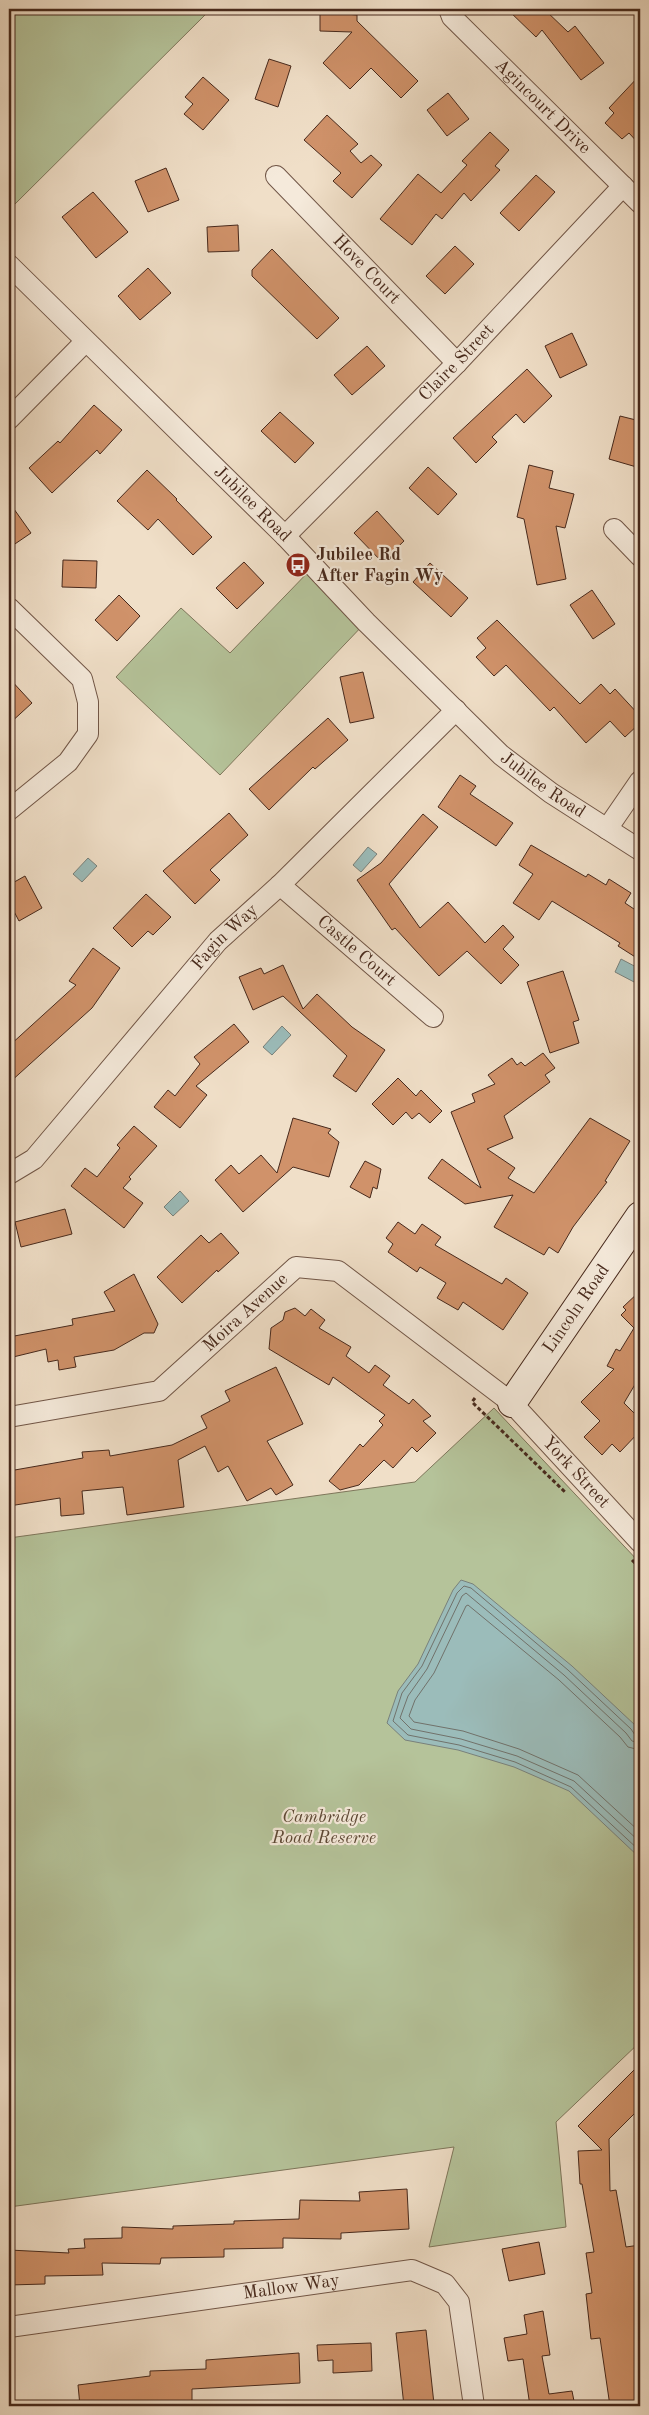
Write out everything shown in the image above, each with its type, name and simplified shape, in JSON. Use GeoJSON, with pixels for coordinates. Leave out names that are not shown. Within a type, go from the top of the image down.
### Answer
{"type":"FeatureCollection","features":[{"type":"Feature","properties":{"kind":"street","name":"Agincourt Drive"},"geometry":{"type":"LineString","coordinates":[[449,9],[452,17],[640,203]]}},
{"type":"Feature","properties":{"kind":"street","name":"Hove Court"},"geometry":{"type":"LineString","coordinates":[[276,176],[457,363]]}},
{"type":"Feature","properties":{"kind":"street","name":"Claire Street"},"geometry":{"type":"LineString","coordinates":[[285,536],[457,363],[623,186]]}},
{"type":"Feature","properties":{"kind":"street","name":"Jubilee Road"},"geometry":{"type":"LineString","coordinates":[[9,265],[285,536],[366,622],[501,755],[551,793],[640,850]]}},
{"type":"Feature","properties":{"kind":"street"},"geometry":{"type":"LineString","coordinates":[[9,419],[86,342]]}},
{"type":"Feature","properties":{"kind":"street"},"geometry":{"type":"LineString","coordinates":[[614,529],[640,556]]}},
{"type":"Feature","properties":{"kind":"street"},"geometry":{"type":"LineString","coordinates":[[9,608],[82,679],[88,702],[88,734],[68,762],[9,810]]}},
{"type":"Feature","properties":{"kind":"street","name":"Fagin Way"},"geometry":{"type":"LineString","coordinates":[[9,1174],[34,1158],[218,941],[280,885],[456,710]]}},
{"type":"Feature","properties":{"kind":"street"},"geometry":{"type":"LineString","coordinates":[[607,828],[640,781]]}},
{"type":"Feature","properties":{"kind":"street","name":"Castle Court"},"geometry":{"type":"LineString","coordinates":[[280,885],[433,1017]]}},
{"type":"Feature","properties":{"kind":"street","name":"Lincoln Road"},"geometry":{"type":"LineString","coordinates":[[512,1404],[640,1216]]}},
{"type":"Feature","properties":{"kind":"street","name":"Moira Avenue"},"geometry":{"type":"LineString","coordinates":[[9,1417],[159,1391],[296,1267],[338,1271],[512,1404]]}},
{"type":"Feature","properties":{"kind":"street","name":"York Street"},"geometry":{"type":"LineString","coordinates":[[512,1404],[633,1548]]}},
{"type":"Feature","properties":{"kind":"street","name":"Mallow Way"},"geometry":{"type":"LineString","coordinates":[[9,2327],[412,2270],[445,2284],[459,2302],[474,2406]]}},
{"type":"Feature","properties":{"kind":"path"},"geometry":{"type":"LineString","coordinates":[[487,1384],[472,1402],[572,1499]]}},
{"type":"Feature","properties":{"kind":"path"},"geometry":{"type":"LineString","coordinates":[[633,1548],[640,1568]]}},
{"type":"Feature","properties":{"kind":"green space"},"geometry":{"type":"Polygon","coordinates":[[[9,9],[211,9],[9,210],[9,9]]]}},
{"type":"Feature","properties":{"kind":"green space"},"geometry":{"type":"Polygon","coordinates":[[[314,566],[366,622],[220,775],[116,677],[181,608],[230,653],[314,566]]]}},
{"type":"Feature","properties":{"kind":"green space","name":"Cambridge Road Reserve"},"geometry":{"type":"Polygon","coordinates":[[[494,1408],[640,1563],[640,2042],[556,2122],[566,2227],[429,2247],[454,2147],[9,2207],[9,1538],[415,1482],[494,1408]]]}},
{"type":"Feature","properties":{"kind":"water"},"geometry":{"type":"Polygon","coordinates":[[[368,847],[377,854],[361,872],[353,865],[368,847]]]}},
{"type":"Feature","properties":{"kind":"water"},"geometry":{"type":"Polygon","coordinates":[[[88,858],[97,866],[82,882],[73,874],[88,858]]]}},
{"type":"Feature","properties":{"kind":"water"},"geometry":{"type":"Polygon","coordinates":[[[621,959],[640,969],[636,983],[615,972],[621,959]]]}},
{"type":"Feature","properties":{"kind":"water"},"geometry":{"type":"Polygon","coordinates":[[[282,1026],[291,1035],[272,1055],[263,1047],[282,1026]]]}},
{"type":"Feature","properties":{"kind":"water"},"geometry":{"type":"Polygon","coordinates":[[[180,1191],[189,1201],[173,1216],[164,1207],[180,1191]]]}},
{"type":"Feature","properties":{"kind":"water"},"geometry":{"type":"Polygon","coordinates":[[[461,1580],[473,1584],[572,1666],[636,1726],[640,1736],[640,1858],[569,1791],[514,1767],[458,1750],[405,1740],[387,1723],[398,1691],[418,1664],[453,1590],[461,1580]]]}},
{"type":"Feature","properties":{"kind":"building"},"geometry":{"type":"Polygon","coordinates":[[[320,9],[346,9],[346,14],[357,15],[357,21],[418,81],[401,98],[371,68],[350,89],[323,63],[352,32],[320,31],[320,9]]]}},
{"type":"Feature","properties":{"kind":"building"},"geometry":{"type":"Polygon","coordinates":[[[507,9],[544,9],[568,32],[575,26],[604,63],[581,80],[542,30],[536,37],[507,9]]]}},
{"type":"Feature","properties":{"kind":"building"},"geometry":{"type":"Polygon","coordinates":[[[269,59],[291,66],[278,107],[255,99],[269,59]]]}},
{"type":"Feature","properties":{"kind":"building"},"geometry":{"type":"Polygon","coordinates":[[[640,75],[640,145],[629,133],[622,139],[605,123],[614,113],[609,108],[640,75]]]}},
{"type":"Feature","properties":{"kind":"building"},"geometry":{"type":"Polygon","coordinates":[[[203,77],[229,100],[203,130],[184,114],[193,104],[185,97],[203,77]]]}},
{"type":"Feature","properties":{"kind":"building"},"geometry":{"type":"Polygon","coordinates":[[[448,93],[469,119],[447,136],[427,110],[448,93]]]}},
{"type":"Feature","properties":{"kind":"building"},"geometry":{"type":"Polygon","coordinates":[[[327,115],[358,144],[350,151],[361,163],[371,155],[382,165],[352,198],[333,181],[341,173],[304,140],[327,115]]]}},
{"type":"Feature","properties":{"kind":"building"},"geometry":{"type":"Polygon","coordinates":[[[490,132],[509,150],[495,166],[500,170],[471,201],[464,193],[442,219],[436,214],[412,245],[380,219],[418,174],[441,193],[467,165],[462,161],[490,132]]]}},
{"type":"Feature","properties":{"kind":"building"},"geometry":{"type":"Polygon","coordinates":[[[166,168],[179,200],[148,212],[135,181],[166,168]]]}},
{"type":"Feature","properties":{"kind":"building"},"geometry":{"type":"Polygon","coordinates":[[[536,175],[555,192],[519,231],[500,213],[536,175]]]}},
{"type":"Feature","properties":{"kind":"building"},"geometry":{"type":"Polygon","coordinates":[[[93,192],[128,232],[96,258],[62,217],[93,192]]]}},
{"type":"Feature","properties":{"kind":"building"},"geometry":{"type":"Polygon","coordinates":[[[238,225],[239,251],[208,252],[207,227],[238,225]]]}},
{"type":"Feature","properties":{"kind":"building"},"geometry":{"type":"Polygon","coordinates":[[[455,246],[474,264],[445,294],[426,276],[455,246]]]}},
{"type":"Feature","properties":{"kind":"building"},"geometry":{"type":"Polygon","coordinates":[[[272,249],[339,318],[317,339],[252,276],[252,270],[272,249]]]}},
{"type":"Feature","properties":{"kind":"building"},"geometry":{"type":"Polygon","coordinates":[[[148,268],[171,293],[140,320],[118,296],[148,268]]]}},
{"type":"Feature","properties":{"kind":"building"},"geometry":{"type":"Polygon","coordinates":[[[572,333],[587,365],[560,378],[545,346],[572,333]]]}},
{"type":"Feature","properties":{"kind":"building"},"geometry":{"type":"Polygon","coordinates":[[[367,346],[385,366],[352,395],[334,375],[367,346]]]}},
{"type":"Feature","properties":{"kind":"building"},"geometry":{"type":"Polygon","coordinates":[[[527,369],[552,396],[524,423],[516,414],[492,437],[497,442],[476,463],[453,438],[527,369]]]}},
{"type":"Feature","properties":{"kind":"building"},"geometry":{"type":"Polygon","coordinates":[[[94,405],[122,430],[100,454],[97,450],[52,493],[29,468],[58,441],[60,443],[94,405]]]}},
{"type":"Feature","properties":{"kind":"building"},"geometry":{"type":"Polygon","coordinates":[[[280,412],[314,443],[295,463],[261,431],[280,412]]]}},
{"type":"Feature","properties":{"kind":"building"},"geometry":{"type":"Polygon","coordinates":[[[620,416],[640,421],[640,468],[609,459],[620,416]]]}},
{"type":"Feature","properties":{"kind":"building"},"geometry":{"type":"Polygon","coordinates":[[[529,465],[553,471],[549,488],[574,494],[565,528],[556,526],[566,579],[537,585],[524,519],[517,517],[529,465]]]}},
{"type":"Feature","properties":{"kind":"building"},"geometry":{"type":"Polygon","coordinates":[[[428,467],[457,494],[438,515],[409,488],[428,467]]]}},
{"type":"Feature","properties":{"kind":"building"},"geometry":{"type":"Polygon","coordinates":[[[147,470],[212,537],[193,555],[158,519],[148,530],[117,501],[147,470]]]}},
{"type":"Feature","properties":{"kind":"building"},"geometry":{"type":"Polygon","coordinates":[[[9,502],[31,533],[9,548],[9,502]]]}},
{"type":"Feature","properties":{"kind":"building"},"geometry":{"type":"Polygon","coordinates":[[[377,511],[404,541],[382,562],[354,533],[377,511]]]}},
{"type":"Feature","properties":{"kind":"building"},"geometry":{"type":"Polygon","coordinates":[[[63,560],[97,561],[96,588],[62,587],[63,560]]]}},
{"type":"Feature","properties":{"kind":"building"},"geometry":{"type":"Polygon","coordinates":[[[244,562],[264,583],[237,609],[216,588],[244,562]]]}},
{"type":"Feature","properties":{"kind":"building"},"geometry":{"type":"Polygon","coordinates":[[[430,563],[468,598],[451,617],[413,582],[430,563]]]}},
{"type":"Feature","properties":{"kind":"building"},"geometry":{"type":"Polygon","coordinates":[[[592,590],[615,624],[593,639],[570,605],[592,590]]]}},
{"type":"Feature","properties":{"kind":"building"},"geometry":{"type":"Polygon","coordinates":[[[119,595],[140,616],[117,641],[95,620],[119,595]]]}},
{"type":"Feature","properties":{"kind":"building"},"geometry":{"type":"Polygon","coordinates":[[[497,620],[580,704],[601,684],[610,694],[615,689],[640,716],[640,723],[625,737],[610,721],[586,743],[554,707],[550,711],[506,665],[494,676],[476,657],[486,648],[477,638],[497,620]]]}},
{"type":"Feature","properties":{"kind":"building"},"geometry":{"type":"Polygon","coordinates":[[[363,672],[374,718],[350,723],[340,677],[363,672]]]}},
{"type":"Feature","properties":{"kind":"building"},"geometry":{"type":"Polygon","coordinates":[[[9,678],[32,703],[9,724],[9,678]]]}},
{"type":"Feature","properties":{"kind":"building"},"geometry":{"type":"Polygon","coordinates":[[[328,718],[348,740],[315,769],[313,767],[269,810],[249,789],[328,718]]]}},
{"type":"Feature","properties":{"kind":"building"},"geometry":{"type":"Polygon","coordinates":[[[460,775],[476,786],[470,794],[513,823],[496,846],[438,807],[460,775]]]}},
{"type":"Feature","properties":{"kind":"building"},"geometry":{"type":"Polygon","coordinates":[[[229,813],[248,835],[210,870],[220,880],[195,904],[163,871],[229,813]]]}},
{"type":"Feature","properties":{"kind":"building"},"geometry":{"type":"Polygon","coordinates":[[[423,814],[438,827],[389,884],[420,928],[448,902],[485,943],[503,925],[514,937],[503,949],[519,965],[501,984],[467,951],[439,976],[395,928],[392,930],[357,880],[381,863],[423,814]]]}},
{"type":"Feature","properties":{"kind":"building"},"geometry":{"type":"Polygon","coordinates":[[[531,845],[586,877],[588,874],[606,885],[609,879],[631,893],[625,903],[640,913],[640,960],[618,946],[620,943],[552,901],[539,920],[513,903],[533,874],[519,865],[531,845]]]}},
{"type":"Feature","properties":{"kind":"building"},"geometry":{"type":"Polygon","coordinates":[[[25,876],[42,908],[19,921],[9,902],[9,885],[25,876]]]}},
{"type":"Feature","properties":{"kind":"building"},"geometry":{"type":"Polygon","coordinates":[[[146,894],[171,917],[153,935],[148,931],[132,947],[113,928],[146,894]]]}},
{"type":"Feature","properties":{"kind":"building"},"geometry":{"type":"Polygon","coordinates":[[[93,948],[120,968],[92,1008],[9,1083],[9,1046],[76,985],[69,981],[93,948]]]}},
{"type":"Feature","properties":{"kind":"building"},"geometry":{"type":"Polygon","coordinates":[[[283,965],[303,1009],[317,994],[352,1027],[385,1050],[356,1092],[333,1076],[347,1056],[283,996],[253,1010],[239,977],[261,968],[264,974],[283,965]]]}},
{"type":"Feature","properties":{"kind":"building"},"geometry":{"type":"Polygon","coordinates":[[[563,971],[579,1020],[573,1022],[579,1043],[550,1053],[527,982],[563,971]]]}},
{"type":"Feature","properties":{"kind":"building"},"geometry":{"type":"Polygon","coordinates":[[[234,1024],[249,1042],[196,1086],[207,1095],[180,1128],[154,1107],[168,1090],[175,1096],[200,1064],[194,1057],[234,1024]]]}},
{"type":"Feature","properties":{"kind":"building"},"geometry":{"type":"Polygon","coordinates":[[[543,1053],[555,1068],[545,1075],[550,1082],[504,1116],[513,1138],[487,1149],[515,1168],[508,1178],[534,1193],[590,1118],[630,1141],[605,1181],[607,1182],[573,1227],[558,1253],[549,1247],[544,1255],[494,1227],[513,1195],[465,1204],[428,1178],[442,1159],[481,1188],[451,1112],[475,1102],[472,1094],[495,1084],[488,1075],[512,1058],[517,1065],[521,1062],[525,1066],[543,1053]]]}},
{"type":"Feature","properties":{"kind":"building"},"geometry":{"type":"Polygon","coordinates":[[[398,1078],[416,1096],[421,1090],[442,1111],[430,1123],[419,1113],[412,1119],[406,1112],[393,1125],[372,1104],[398,1078]]]}},
{"type":"Feature","properties":{"kind":"building"},"geometry":{"type":"Polygon","coordinates":[[[293,1118],[331,1129],[328,1133],[339,1142],[329,1177],[293,1167],[243,1212],[215,1180],[231,1165],[239,1174],[261,1155],[277,1173],[293,1118]]]}},
{"type":"Feature","properties":{"kind":"building"},"geometry":{"type":"Polygon","coordinates":[[[134,1126],[157,1146],[129,1177],[131,1179],[123,1188],[143,1203],[124,1228],[71,1186],[85,1168],[97,1177],[120,1148],[117,1145],[134,1126]]]}},
{"type":"Feature","properties":{"kind":"building"},"geometry":{"type":"Polygon","coordinates":[[[365,1161],[381,1169],[377,1189],[373,1187],[370,1198],[350,1187],[365,1161]]]}},
{"type":"Feature","properties":{"kind":"building"},"geometry":{"type":"Polygon","coordinates":[[[65,1209],[72,1234],[21,1247],[15,1222],[65,1209]]]}},
{"type":"Feature","properties":{"kind":"building"},"geometry":{"type":"Polygon","coordinates":[[[398,1222],[415,1234],[422,1224],[441,1237],[435,1245],[502,1284],[506,1278],[528,1293],[503,1330],[463,1302],[458,1310],[437,1298],[446,1283],[420,1267],[417,1272],[388,1252],[393,1244],[386,1238],[398,1222]]]}},
{"type":"Feature","properties":{"kind":"building"},"geometry":{"type":"Polygon","coordinates":[[[221,1233],[239,1253],[218,1272],[217,1270],[182,1303],[157,1277],[201,1235],[209,1243],[221,1233]]]}},
{"type":"Feature","properties":{"kind":"building"},"geometry":{"type":"Polygon","coordinates":[[[134,1274],[158,1324],[154,1333],[144,1333],[114,1350],[74,1357],[76,1367],[59,1370],[58,1360],[48,1362],[46,1349],[9,1358],[9,1337],[73,1325],[72,1319],[115,1311],[104,1292],[134,1274]]]}},
{"type":"Feature","properties":{"kind":"building"},"geometry":{"type":"Polygon","coordinates":[[[640,1291],[640,1376],[624,1403],[640,1419],[640,1431],[620,1452],[612,1444],[602,1455],[584,1437],[600,1421],[581,1402],[614,1369],[607,1366],[616,1349],[620,1351],[634,1328],[621,1315],[626,1310],[623,1307],[640,1291]]]}},
{"type":"Feature","properties":{"kind":"building"},"geometry":{"type":"Polygon","coordinates":[[[295,1308],[305,1316],[311,1309],[325,1320],[319,1328],[351,1347],[346,1356],[369,1373],[375,1365],[390,1376],[383,1385],[409,1404],[413,1399],[431,1416],[423,1421],[436,1433],[417,1452],[412,1447],[393,1468],[384,1460],[359,1485],[340,1490],[329,1481],[360,1444],[363,1447],[383,1425],[379,1421],[385,1415],[333,1377],[329,1385],[269,1349],[271,1328],[283,1320],[285,1312],[295,1308]]]}},
{"type":"Feature","properties":{"kind":"building"},"geometry":{"type":"Polygon","coordinates":[[[276,1367],[303,1424],[267,1441],[293,1485],[276,1495],[271,1488],[247,1501],[228,1466],[218,1472],[205,1446],[178,1460],[184,1507],[127,1515],[123,1487],[82,1491],[84,1514],[61,1516],[60,1498],[9,1506],[9,1471],[83,1458],[82,1452],[109,1450],[110,1456],[172,1445],[207,1428],[201,1416],[230,1401],[225,1391],[276,1367]]]}},
{"type":"Feature","properties":{"kind":"building"},"geometry":{"type":"Polygon","coordinates":[[[640,2064],[640,2108],[609,2139],[610,2191],[616,2190],[626,2247],[640,2245],[640,2406],[610,2406],[600,2338],[591,2339],[586,2294],[592,2293],[586,2253],[594,2252],[582,2184],[580,2184],[578,2151],[602,2150],[578,2126],[640,2064]]]}},
{"type":"Feature","properties":{"kind":"building"},"geometry":{"type":"Polygon","coordinates":[[[407,2189],[409,2229],[341,2233],[341,2239],[283,2238],[283,2248],[224,2249],[224,2257],[161,2258],[160,2264],[102,2263],[103,2275],[45,2276],[45,2284],[9,2285],[9,2250],[69,2253],[68,2249],[85,2248],[84,2239],[122,2238],[122,2227],[173,2229],[173,2226],[234,2224],[234,2221],[299,2219],[300,2200],[360,2201],[359,2192],[407,2189]]]}},
{"type":"Feature","properties":{"kind":"building"},"geometry":{"type":"Polygon","coordinates":[[[539,2242],[545,2274],[509,2281],[502,2249],[539,2242]]]}},
{"type":"Feature","properties":{"kind":"building"},"geometry":{"type":"Polygon","coordinates":[[[543,2311],[550,2355],[542,2356],[549,2394],[572,2391],[575,2406],[530,2406],[523,2359],[508,2361],[504,2338],[527,2334],[524,2315],[543,2311]]]}},
{"type":"Feature","properties":{"kind":"building"},"geometry":{"type":"Polygon","coordinates":[[[426,2330],[434,2404],[404,2406],[396,2333],[426,2330]]]}},
{"type":"Feature","properties":{"kind":"building"},"geometry":{"type":"Polygon","coordinates":[[[371,2343],[372,2371],[333,2373],[333,2360],[318,2361],[317,2345],[371,2343]]]}},
{"type":"Feature","properties":{"kind":"building"},"geometry":{"type":"Polygon","coordinates":[[[299,2353],[300,2383],[192,2389],[192,2406],[173,2406],[173,2402],[122,2406],[80,2406],[78,2385],[150,2376],[150,2371],[206,2369],[206,2360],[299,2353]]]}},
{"type":"Feature","properties":{"kind":"place","name":"Jubilee Rd After Fagin Wy"},"geometry":{"type":"Point","coordinates":[298,565]}}]}
